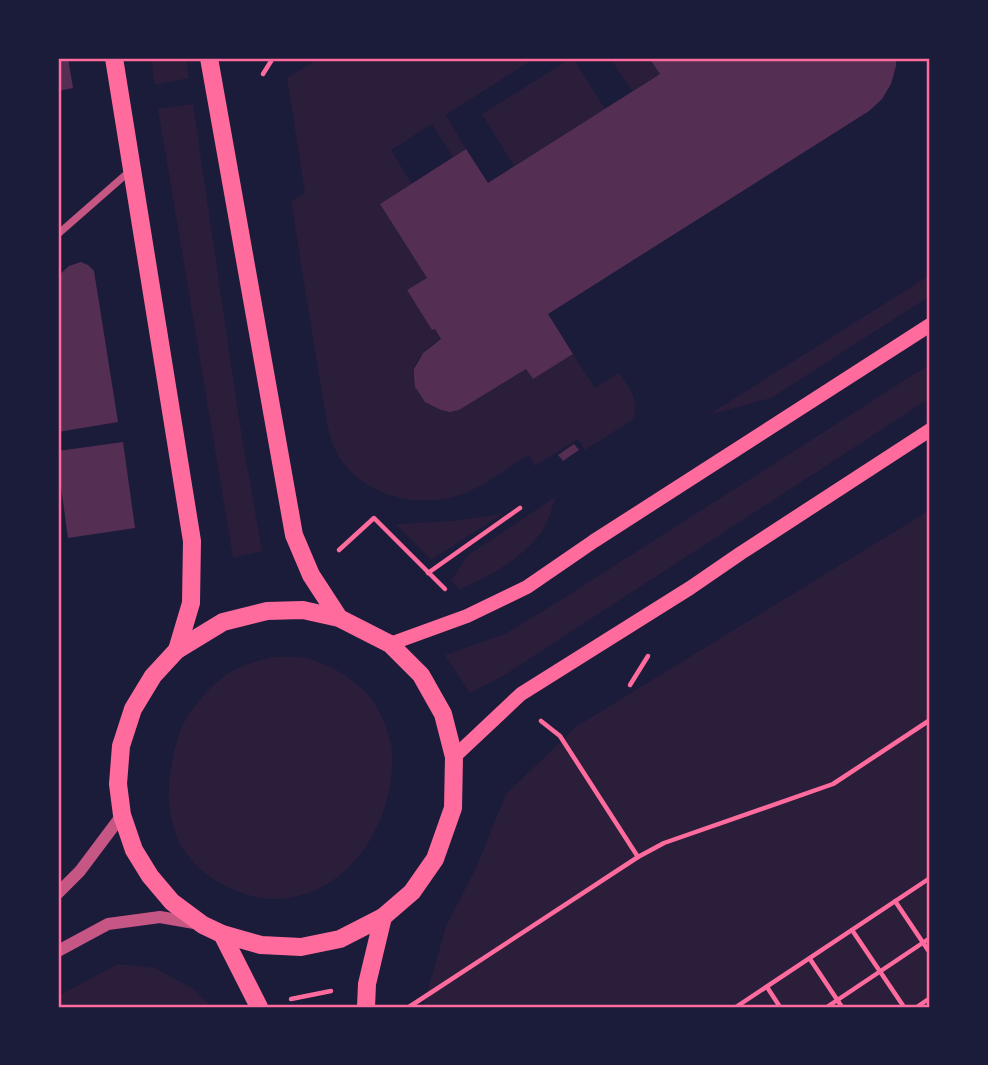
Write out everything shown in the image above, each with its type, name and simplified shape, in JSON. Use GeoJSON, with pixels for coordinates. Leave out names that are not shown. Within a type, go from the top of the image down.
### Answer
{"type":"FeatureCollection","features":[{"type":"Feature","properties":{"kind":"main road"},"geometry":{"type":"LineString","coordinates":[[114,58],[192,541],[191,603],[177,650]]}},
{"type":"Feature","properties":{"kind":"main road"},"geometry":{"type":"LineString","coordinates":[[209,58],[295,535],[311,575],[339,618]]}},
{"type":"Feature","properties":{"kind":"main road"},"geometry":{"type":"LineString","coordinates":[[390,644],[467,616],[527,587],[606,533],[930,325]]}},
{"type":"Feature","properties":{"kind":"main road"},"geometry":{"type":"LineString","coordinates":[[454,757],[521,694],[690,588],[930,430]]}},
{"type":"Feature","properties":{"kind":"main road"},"geometry":{"type":"LineString","coordinates":[[267,611],[303,611],[339,618],[390,644],[421,675],[443,714],[454,757],[453,808],[435,859],[412,892],[383,917],[340,939],[301,947],[261,945],[222,934],[203,925],[172,902],[150,876],[134,850],[122,815],[118,785],[121,746],[133,709],[153,676],[177,650],[223,622],[267,611]]}},
{"type":"Feature","properties":{"kind":"main road"},"geometry":{"type":"LineString","coordinates":[[366,1007],[366,984],[383,917]]}},
{"type":"Feature","properties":{"kind":"main road"},"geometry":{"type":"LineString","coordinates":[[222,934],[259,1006]]}},
{"type":"Feature","properties":{"kind":"street"},"geometry":{"type":"LineString","coordinates":[[58,234],[133,169]]}},
{"type":"Feature","properties":{"kind":"street"},"geometry":{"type":"LineString","coordinates":[[58,893],[80,871],[122,815]]}},
{"type":"Feature","properties":{"kind":"street"},"geometry":{"type":"LineString","coordinates":[[58,951],[108,924],[160,917],[203,925]]}},
{"type":"Feature","properties":{"kind":"path"},"geometry":{"type":"LineString","coordinates":[[263,74],[273,58]]}},
{"type":"Feature","properties":{"kind":"path"},"geometry":{"type":"LineString","coordinates":[[428,573],[520,508]]}},
{"type":"Feature","properties":{"kind":"path"},"geometry":{"type":"LineString","coordinates":[[538,718],[560,736],[638,857]]}},
{"type":"Feature","properties":{"kind":"path"},"geometry":{"type":"LineString","coordinates":[[409,1007],[638,857],[664,843],[833,784],[930,720]]}},
{"type":"Feature","properties":{"kind":"path"},"geometry":{"type":"LineString","coordinates":[[736,1007],[930,878]]}},
{"type":"Feature","properties":{"kind":"path"},"geometry":{"type":"LineString","coordinates":[[895,901],[930,953]]}},
{"type":"Feature","properties":{"kind":"path"},"geometry":{"type":"LineString","coordinates":[[852,930],[904,1007]]}},
{"type":"Feature","properties":{"kind":"path"},"geometry":{"type":"LineString","coordinates":[[827,1007],[930,938]]}},
{"type":"Feature","properties":{"kind":"path"},"geometry":{"type":"LineString","coordinates":[[809,958],[842,1007]]}},
{"type":"Feature","properties":{"kind":"path"},"geometry":{"type":"LineString","coordinates":[[259,1006],[366,984]]}},
{"type":"Feature","properties":{"kind":"path"},"geometry":{"type":"LineString","coordinates":[[767,987],[780,1007]]}},
{"type":"Feature","properties":{"kind":"path"},"geometry":{"type":"LineString","coordinates":[[917,1007],[930,998]]}},
{"type":"Feature","properties":{"kind":"shaded area"},"geometry":{"type":"Polygon","coordinates":[[[151,58],[186,58],[189,78],[155,85],[151,58]]]}},
{"type":"Feature","properties":{"kind":"shaded area"},"geometry":{"type":"Polygon","coordinates":[[[319,58],[535,58],[446,115],[466,149],[453,157],[432,124],[391,150],[412,184],[380,204],[427,278],[407,290],[432,330],[435,329],[441,339],[423,353],[416,364],[413,374],[415,385],[427,402],[447,410],[459,410],[526,369],[533,379],[573,354],[595,388],[619,373],[635,401],[632,420],[585,450],[578,439],[535,466],[528,455],[476,488],[440,500],[421,501],[385,493],[354,475],[333,445],[327,424],[291,202],[305,193],[287,78],[319,58]]]}},
{"type":"Feature","properties":{"kind":"shaded area"},"geometry":{"type":"Polygon","coordinates":[[[571,58],[605,109],[514,166],[482,114],[571,58]]]}},
{"type":"Feature","properties":{"kind":"shaded area"},"geometry":{"type":"Polygon","coordinates":[[[610,58],[649,58],[660,74],[632,91],[610,58]]]}},
{"type":"Feature","properties":{"kind":"shaded area"},"geometry":{"type":"Polygon","coordinates":[[[193,104],[240,425],[262,551],[233,558],[158,109],[193,104]]]}},
{"type":"Feature","properties":{"kind":"shaded area"},"geometry":{"type":"Polygon","coordinates":[[[930,275],[930,296],[771,398],[708,415],[930,275]]]}},
{"type":"Feature","properties":{"kind":"shaded area"},"geometry":{"type":"Polygon","coordinates":[[[930,364],[930,398],[503,676],[470,693],[445,655],[505,634],[930,364]]]}},
{"type":"Feature","properties":{"kind":"shaded area"},"geometry":{"type":"Polygon","coordinates":[[[555,497],[544,528],[518,556],[483,579],[460,589],[451,581],[467,556],[555,497]]]}},
{"type":"Feature","properties":{"kind":"shaded area"},"geometry":{"type":"Polygon","coordinates":[[[930,510],[930,1007],[423,1007],[446,926],[476,868],[506,794],[577,726],[930,510]]]}},
{"type":"Feature","properties":{"kind":"shaded area"},"geometry":{"type":"Polygon","coordinates":[[[502,514],[431,560],[396,524],[453,521],[502,514]]]}},
{"type":"Feature","properties":{"kind":"shaded area"},"geometry":{"type":"Polygon","coordinates":[[[272,657],[309,659],[347,676],[376,705],[392,751],[391,778],[385,805],[375,830],[361,853],[343,872],[321,887],[296,896],[268,899],[223,885],[192,860],[176,835],[169,795],[170,774],[178,739],[193,709],[228,673],[272,657]]]}},
{"type":"Feature","properties":{"kind":"shaded area"},"geometry":{"type":"Polygon","coordinates":[[[118,964],[155,968],[192,988],[212,1007],[58,1007],[58,996],[118,964]]]}},
{"type":"Feature","properties":{"kind":"building"},"geometry":{"type":"Polygon","coordinates":[[[58,58],[68,58],[73,88],[58,91],[58,58]]]}},
{"type":"Feature","properties":{"kind":"building"},"geometry":{"type":"Polygon","coordinates":[[[649,58],[896,58],[896,66],[891,84],[882,99],[869,111],[548,314],[573,354],[533,379],[526,369],[459,410],[441,410],[425,402],[415,387],[414,369],[423,353],[441,339],[435,329],[432,330],[407,290],[427,278],[380,204],[466,149],[488,183],[660,74],[649,58]]]}},
{"type":"Feature","properties":{"kind":"building"},"geometry":{"type":"Polygon","coordinates":[[[81,262],[94,271],[118,422],[58,432],[58,276],[69,266],[81,262]]]}},
{"type":"Feature","properties":{"kind":"building"},"geometry":{"type":"Polygon","coordinates":[[[123,442],[135,528],[68,538],[58,451],[123,442]]]}},
{"type":"Feature","properties":{"kind":"building"},"geometry":{"type":"Polygon","coordinates":[[[574,444],[579,450],[563,461],[558,455],[574,444]]]}}]}
